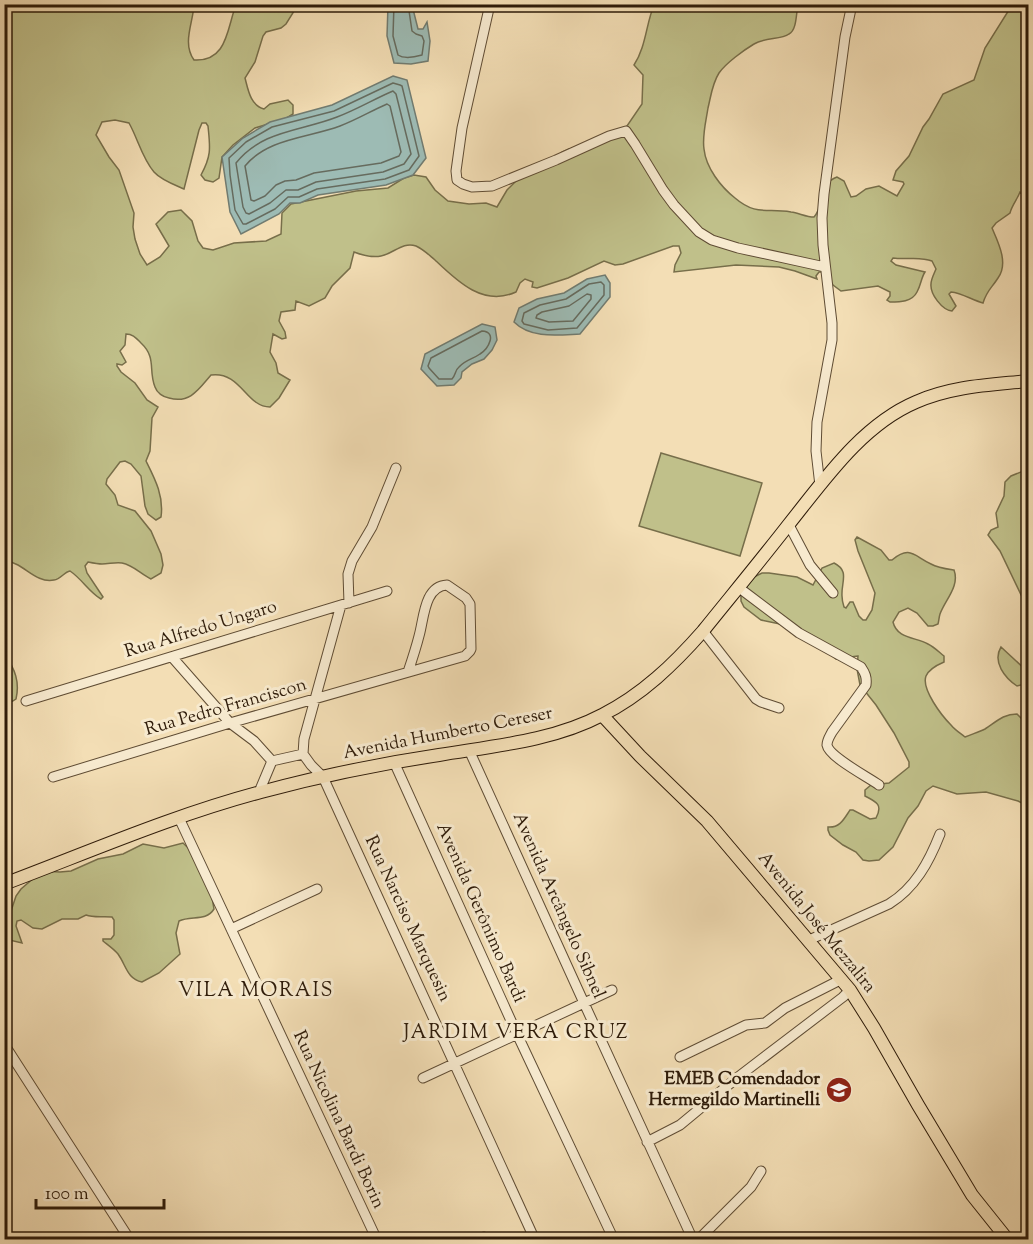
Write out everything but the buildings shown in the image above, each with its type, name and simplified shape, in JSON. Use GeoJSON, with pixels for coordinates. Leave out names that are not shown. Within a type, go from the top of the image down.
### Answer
{"type":"FeatureCollection","features":[{"type":"Feature","properties":{"kind":"main road"},"geometry":{"type":"LineString","coordinates":[[954,389],[995,378],[1029,374]]}},
{"type":"Feature","properties":{"kind":"main road","name":"Avenida Humberto Cereser"},"geometry":{"type":"LineString","coordinates":[[4,884],[179,818],[259,792],[394,762],[532,738],[565,730],[602,715],[659,677],[684,653],[704,632],[738,587],[855,445],[886,418],[914,403],[954,389],[1029,381]]}},
{"type":"Feature","properties":{"kind":"main road","name":"Avenida José Mezzalira"},"geometry":{"type":"LineString","coordinates":[[602,715],[640,756],[708,821],[842,979],[972,1195],[1008,1239]]}},
{"type":"Feature","properties":{"kind":"street"},"geometry":{"type":"LineString","coordinates":[[490,4],[462,128],[456,171],[457,180],[472,187],[492,186],[609,136],[626,131],[663,190],[699,232],[712,240],[738,248],[825,267]]}},
{"type":"Feature","properties":{"kind":"street"},"geometry":{"type":"LineString","coordinates":[[820,486],[816,452],[817,422],[832,340],[822,218],[845,37],[852,4]]}},
{"type":"Feature","properties":{"kind":"street"},"geometry":{"type":"LineString","coordinates":[[272,761],[303,754],[304,739],[315,699],[345,604],[348,574],[352,561],[372,527],[396,468]]}},
{"type":"Feature","properties":{"kind":"street"},"geometry":{"type":"LineString","coordinates":[[789,525],[810,564],[832,593]]}},
{"type":"Feature","properties":{"kind":"street","name":"Rua Pedro Franciscon"},"geometry":{"type":"LineString","coordinates":[[53,777],[230,723],[465,656],[470,651],[470,604],[466,598],[447,585],[440,586],[431,594],[424,609],[420,634],[408,672]]}},
{"type":"Feature","properties":{"kind":"street"},"geometry":{"type":"LineString","coordinates":[[738,587],[799,633],[861,667],[867,680],[866,685],[832,732],[827,746],[832,755],[879,784]]}},
{"type":"Feature","properties":{"kind":"street","name":"Rua Alfredo Ungaro"},"geometry":{"type":"LineString","coordinates":[[26,701],[387,591]]}},
{"type":"Feature","properties":{"kind":"street"},"geometry":{"type":"LineString","coordinates":[[704,632],[756,699],[779,708]]}},
{"type":"Feature","properties":{"kind":"street"},"geometry":{"type":"LineString","coordinates":[[172,657],[230,723],[254,741],[272,761]]}},
{"type":"Feature","properties":{"kind":"street","name":"Avenida Arcângelo Sibnel"},"geometry":{"type":"LineString","coordinates":[[469,750],[693,1239]]}},
{"type":"Feature","properties":{"kind":"street","name":"Rua Narciso Marquesin"},"geometry":{"type":"LineString","coordinates":[[303,754],[323,777],[535,1239]]}},
{"type":"Feature","properties":{"kind":"street"},"geometry":{"type":"LineString","coordinates":[[259,792],[272,761]]}},
{"type":"Feature","properties":{"kind":"street","name":"Avenida Gerônimo Bardi"},"geometry":{"type":"LineString","coordinates":[[394,762],[517,1034],[614,1239]]}},
{"type":"Feature","properties":{"kind":"street","name":"Rua Nicolina Bardi Borin"},"geometry":{"type":"LineString","coordinates":[[179,818],[376,1239]]}},
{"type":"Feature","properties":{"kind":"street"},"geometry":{"type":"LineString","coordinates":[[809,940],[899,898],[926,866],[940,834]]}},
{"type":"Feature","properties":{"kind":"street"},"geometry":{"type":"LineString","coordinates":[[231,929],[317,889]]}},
{"type":"Feature","properties":{"kind":"street"},"geometry":{"type":"LineString","coordinates":[[680,1057],[746,1025],[765,1023],[785,1008],[842,979]]}},
{"type":"Feature","properties":{"kind":"street"},"geometry":{"type":"LineString","coordinates":[[423,1078],[612,990]]}},
{"type":"Feature","properties":{"kind":"street"},"geometry":{"type":"LineString","coordinates":[[647,1142],[680,1125],[850,990]]}},
{"type":"Feature","properties":{"kind":"street"},"geometry":{"type":"LineString","coordinates":[[4,1044],[130,1239]]}},
{"type":"Feature","properties":{"kind":"street"},"geometry":{"type":"LineString","coordinates":[[698,1239],[751,1187],[761,1171]]}},
{"type":"Feature","properties":{"kind":"green space"},"geometry":{"type":"Polygon","coordinates":[[[5,5],[194,5],[188,40],[194,60],[205,59],[220,49],[228,33],[236,5],[297,5],[286,24],[281,28],[266,32],[263,36],[255,62],[245,78],[250,96],[259,107],[264,109],[270,104],[288,100],[293,105],[293,114],[285,119],[255,128],[233,145],[222,157],[219,178],[213,182],[205,180],[201,175],[209,151],[206,123],[202,123],[199,130],[184,189],[164,180],[154,172],[146,161],[129,123],[115,120],[102,122],[96,135],[119,170],[134,213],[135,239],[147,265],[160,257],[169,246],[156,224],[168,212],[181,210],[192,221],[198,241],[203,248],[213,250],[234,243],[266,241],[281,234],[282,213],[291,204],[356,191],[388,188],[414,175],[426,177],[435,190],[448,201],[469,204],[486,203],[497,207],[507,190],[516,181],[562,152],[591,147],[627,126],[642,104],[643,75],[634,65],[641,51],[654,5],[798,5],[792,32],[786,36],[754,44],[740,53],[719,73],[713,86],[708,108],[704,144],[705,156],[715,176],[742,204],[756,209],[791,212],[814,217],[820,207],[827,184],[837,177],[844,181],[851,197],[866,189],[879,186],[897,196],[904,184],[893,180],[896,171],[909,156],[943,94],[974,80],[985,48],[1012,5],[1028,5],[1028,196],[1020,192],[1010,213],[992,228],[1003,259],[1003,266],[983,303],[951,292],[949,294],[956,306],[952,311],[944,308],[935,297],[931,284],[936,269],[932,261],[923,259],[893,258],[891,261],[896,265],[925,272],[915,295],[909,300],[898,302],[887,300],[890,292],[878,286],[841,291],[833,285],[824,272],[819,272],[817,279],[779,267],[736,265],[674,272],[681,253],[679,246],[673,246],[623,264],[615,265],[604,261],[568,278],[537,288],[532,287],[533,282],[525,279],[520,283],[516,292],[504,296],[493,296],[471,289],[452,276],[424,250],[407,245],[378,257],[354,252],[350,268],[332,286],[325,298],[309,306],[296,301],[295,310],[281,312],[279,321],[286,338],[282,339],[273,334],[270,352],[278,373],[290,380],[279,398],[270,407],[255,401],[237,383],[221,375],[211,375],[198,390],[183,399],[162,396],[153,381],[151,359],[146,348],[134,337],[126,334],[125,345],[120,351],[126,362],[122,365],[117,364],[117,366],[135,383],[147,400],[158,407],[152,418],[150,451],[146,461],[160,495],[161,517],[156,520],[148,514],[141,476],[131,464],[125,461],[120,462],[107,479],[106,484],[115,495],[118,505],[135,511],[151,531],[163,565],[161,573],[151,579],[126,564],[88,562],[85,566],[87,573],[103,597],[101,599],[70,571],[56,579],[44,580],[5,560],[5,5]]]}},
{"type":"Feature","properties":{"kind":"green space"},"geometry":{"type":"Polygon","coordinates":[[[661,453],[762,483],[740,556],[639,526],[661,453]]]}},
{"type":"Feature","properties":{"kind":"green space"},"geometry":{"type":"Polygon","coordinates":[[[1028,469],[1028,606],[1000,551],[988,535],[991,530],[998,527],[996,513],[1004,496],[1005,482],[1011,476],[1028,469]]]}},
{"type":"Feature","properties":{"kind":"green space"},"geometry":{"type":"Polygon","coordinates":[[[857,537],[881,550],[889,560],[903,553],[912,553],[937,566],[954,570],[954,587],[940,614],[938,624],[928,626],[917,613],[908,608],[899,612],[893,622],[898,632],[928,644],[944,656],[944,662],[929,671],[925,681],[929,695],[947,721],[965,737],[1012,714],[1017,714],[1028,725],[1028,806],[986,792],[957,794],[933,786],[926,791],[908,818],[893,847],[879,860],[869,861],[863,860],[856,852],[830,835],[828,827],[839,824],[850,810],[870,819],[876,818],[879,810],[878,804],[865,796],[865,790],[871,785],[889,783],[909,767],[909,762],[894,733],[860,685],[857,669],[858,656],[836,659],[799,628],[761,620],[744,607],[741,601],[741,593],[752,578],[762,573],[797,577],[813,585],[822,568],[834,563],[842,570],[844,577],[842,596],[844,607],[846,608],[850,602],[853,602],[859,616],[866,620],[872,610],[875,593],[858,551],[855,540],[857,537]]]}},
{"type":"Feature","properties":{"kind":"green space"},"geometry":{"type":"Polygon","coordinates":[[[1001,647],[1028,672],[1028,692],[1025,684],[1017,686],[1001,669],[998,658],[1001,647]]]}},
{"type":"Feature","properties":{"kind":"green space"},"geometry":{"type":"Polygon","coordinates":[[[5,655],[12,665],[17,681],[16,699],[11,701],[5,698],[5,655]]]}},
{"type":"Feature","properties":{"kind":"green space"},"geometry":{"type":"Polygon","coordinates":[[[183,843],[195,857],[204,873],[214,909],[207,916],[179,921],[176,933],[180,954],[159,973],[142,982],[130,975],[118,954],[103,941],[103,939],[111,939],[114,935],[112,917],[86,915],[78,919],[62,919],[42,929],[33,928],[21,920],[17,921],[16,926],[22,943],[5,939],[5,929],[16,896],[42,871],[71,871],[98,859],[123,854],[143,844],[164,848],[183,843]]]}},
{"type":"Feature","properties":{"kind":"water"},"geometry":{"type":"Polygon","coordinates":[[[388,5],[412,5],[418,29],[423,29],[427,22],[430,41],[428,61],[411,64],[394,63],[387,36],[388,5]]]}},
{"type":"Feature","properties":{"kind":"water"},"geometry":{"type":"Polygon","coordinates":[[[393,76],[407,80],[426,158],[413,175],[386,185],[318,195],[300,203],[290,203],[279,214],[241,234],[230,212],[222,157],[243,138],[270,122],[332,105],[393,76]]]}},
{"type":"Feature","properties":{"kind":"water"},"geometry":{"type":"Polygon","coordinates":[[[605,275],[610,283],[610,297],[580,334],[537,334],[514,322],[519,308],[537,299],[564,293],[587,279],[605,275]]]}},
{"type":"Feature","properties":{"kind":"water"},"geometry":{"type":"Polygon","coordinates":[[[482,324],[495,327],[497,340],[492,350],[484,359],[472,364],[462,372],[461,378],[454,385],[437,386],[421,369],[425,354],[482,324]]]}},
{"type":"Feature","properties":{"kind":"place","name":"EMEB Comendador Hermegildo Martinelli"},"geometry":{"type":"Point","coordinates":[839,1090]}},
{"type":"Feature","properties":{"kind":"district","name":"VILA MORAIS"},"geometry":{"type":"Point","coordinates":[256,991]}},
{"type":"Feature","properties":{"kind":"district","name":"JARDIM VERA CRUZ"},"geometry":{"type":"Point","coordinates":[516,1033]}}]}
